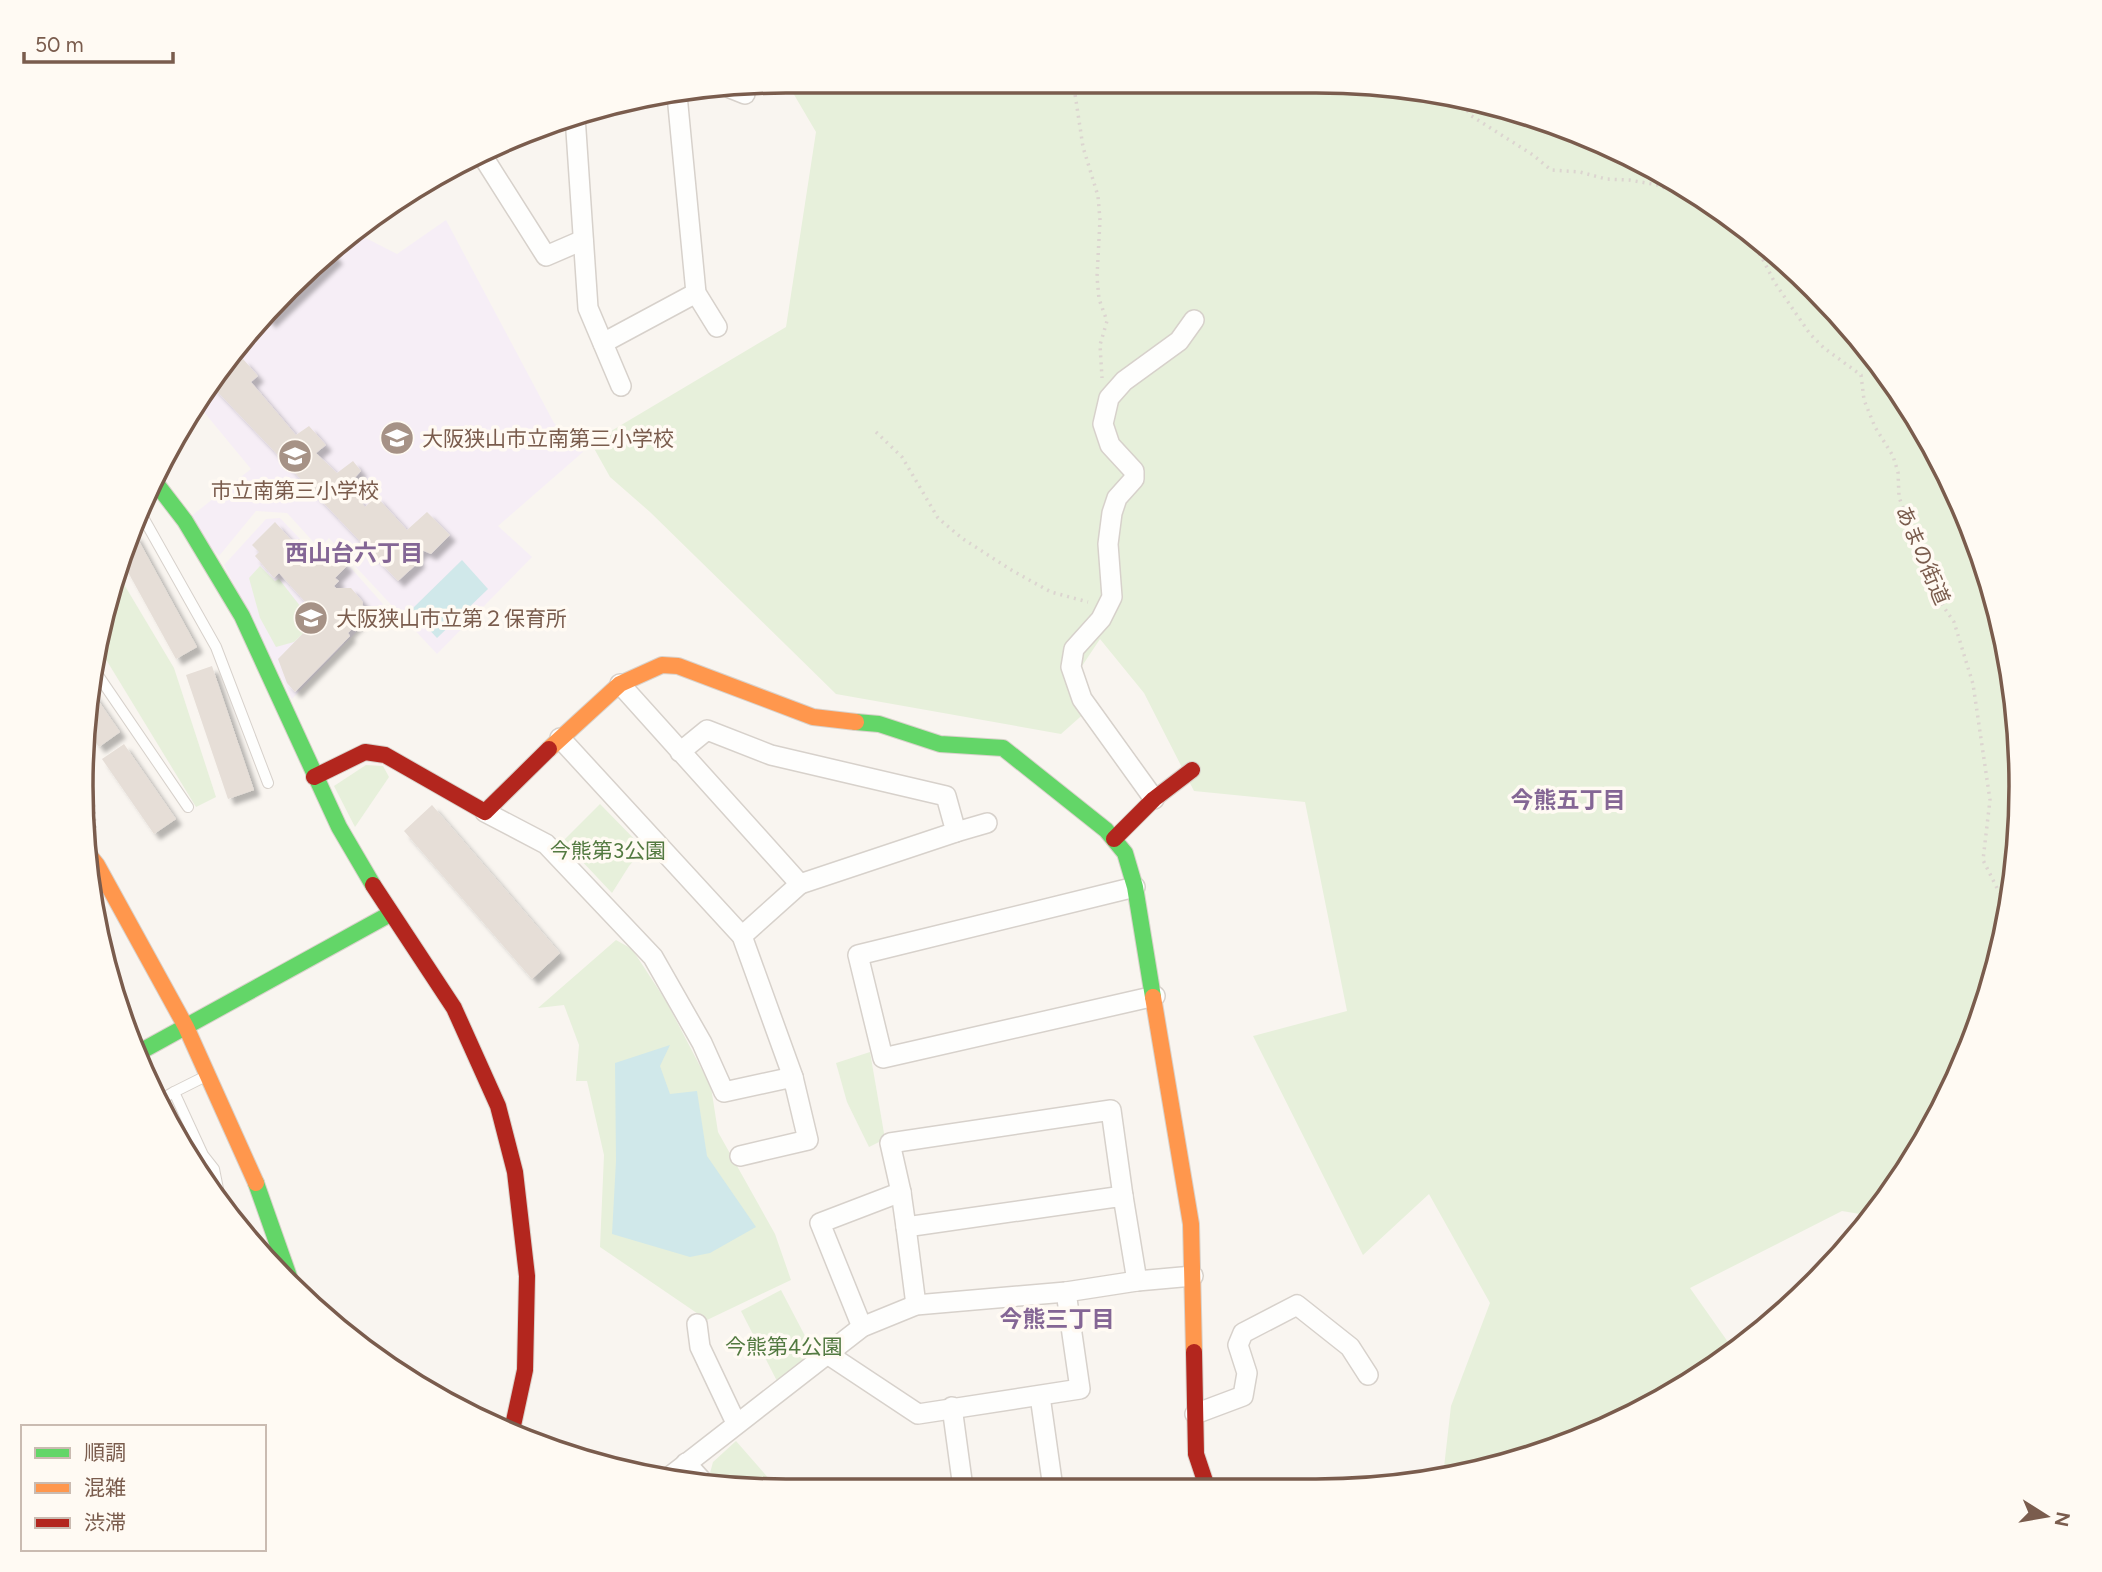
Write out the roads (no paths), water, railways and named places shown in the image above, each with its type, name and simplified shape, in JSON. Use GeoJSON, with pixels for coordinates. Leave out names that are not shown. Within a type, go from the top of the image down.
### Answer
{"type":"FeatureCollection","features":[{"type":"Feature","properties":{"kind":"street"},"geometry":{"type":"LineString","coordinates":[[678,102],[696,293],[717,327]]}},
{"type":"Feature","properties":{"kind":"street"},"geometry":{"type":"LineString","coordinates":[[576,126],[588,308],[621,386]]}},
{"type":"Feature","properties":{"kind":"street"},"geometry":{"type":"LineString","coordinates":[[485,161],[545,256],[583,240]]}},
{"type":"Feature","properties":{"kind":"street"},"geometry":{"type":"LineString","coordinates":[[603,343],[696,293]]}},
{"type":"Feature","properties":{"kind":"street"},"geometry":{"type":"LineString","coordinates":[[1154,799],[1082,699],[1071,667],[1074,649],[1104,612],[1112,597],[1108,544],[1112,513],[1118,498],[1135,480],[1134,471],[1110,445],[1103,424],[1109,398],[1124,381],[1179,341],[1194,320]]}},
{"type":"Feature","properties":{"kind":"street"},"geometry":{"type":"LineString","coordinates":[[160,488],[186,521],[242,616],[339,827],[390,914],[454,1008],[498,1106],[515,1172],[527,1276],[525,1370],[514,1423]]}},
{"type":"Feature","properties":{"kind":"street"},"geometry":{"type":"LineString","coordinates":[[485,813],[620,684],[662,665],[678,666],[813,718],[878,724],[940,744],[1003,748],[1106,830],[1125,853],[1135,887],[1191,1224],[1196,1454],[1205,1479]]}},
{"type":"Feature","properties":{"kind":"street"},"geometry":{"type":"LineString","coordinates":[[620,684],[800,884]]}},
{"type":"Feature","properties":{"kind":"street"},"geometry":{"type":"LineString","coordinates":[[680,752],[707,730],[771,755],[946,796],[956,832]]}},
{"type":"Feature","properties":{"kind":"street"},"geometry":{"type":"LineString","coordinates":[[561,738],[742,936],[793,1077],[808,1140],[740,1156]]}},
{"type":"Feature","properties":{"kind":"street"},"geometry":{"type":"LineString","coordinates":[[314,777],[365,752],[385,755],[485,813],[546,844],[653,957],[702,1043],[724,1092],[793,1077]]}},
{"type":"Feature","properties":{"kind":"street"},"geometry":{"type":"LineString","coordinates":[[1115,839],[1154,799],[1192,770]]}},
{"type":"Feature","properties":{"kind":"street"},"geometry":{"type":"LineString","coordinates":[[742,936],[800,884],[987,823]]}},
{"type":"Feature","properties":{"kind":"street"},"geometry":{"type":"LineString","coordinates":[[98,867],[186,1027],[260,1193],[285,1264]]}},
{"type":"Feature","properties":{"kind":"street"},"geometry":{"type":"LineString","coordinates":[[1135,887],[858,955],[883,1058],[1155,996]]}},
{"type":"Feature","properties":{"kind":"street"},"geometry":{"type":"LineString","coordinates":[[145,1049],[390,914]]}},
{"type":"Feature","properties":{"kind":"street"},"geometry":{"type":"LineString","coordinates":[[916,1305],[901,1192],[890,1143],[1111,1110],[1138,1281]]}},
{"type":"Feature","properties":{"kind":"street"},"geometry":{"type":"LineString","coordinates":[[862,1327],[820,1223],[901,1192]]}},
{"type":"Feature","properties":{"kind":"street"},"geometry":{"type":"LineString","coordinates":[[906,1227],[1123,1196]]}},
{"type":"Feature","properties":{"kind":"street"},"geometry":{"type":"LineString","coordinates":[[677,1470],[862,1327],[916,1305],[1066,1292],[1193,1276]]}},
{"type":"Feature","properties":{"kind":"street"},"geometry":{"type":"LineString","coordinates":[[826,1353],[918,1413],[1080,1389],[1066,1292]]}},
{"type":"Feature","properties":{"kind":"street"},"geometry":{"type":"LineString","coordinates":[[1195,1414],[1243,1396],[1247,1373],[1238,1345],[1243,1333],[1297,1305],[1350,1348],[1368,1375]]}},
{"type":"Feature","properties":{"kind":"street"},"geometry":{"type":"LineString","coordinates":[[697,1324],[700,1347],[736,1423]]}},
{"type":"Feature","properties":{"kind":"street"},"geometry":{"type":"LineString","coordinates":[[1040,1396],[1052,1479]]}},
{"type":"Feature","properties":{"kind":"street"},"geometry":{"type":"LineString","coordinates":[[952,1407],[962,1479]]}},
{"type":"Feature","properties":{"kind":"street"},"geometry":{"type":"LineString","coordinates":[[686,1463],[695,1473]]}},
{"type":"Feature","properties":{"kind":"lane"},"geometry":{"type":"LineString","coordinates":[[146,522],[216,647],[268,783]]}},
{"type":"Feature","properties":{"kind":"lane"},"geometry":{"type":"LineString","coordinates":[[101,680],[188,807]]}},
{"type":"Feature","properties":{"kind":"lane"},"geometry":{"type":"LineString","coordinates":[[166,1097],[207,1075]]}},
{"type":"Feature","properties":{"kind":"lane"},"geometry":{"type":"LineString","coordinates":[[174,1092],[203,1155],[214,1169],[216,1180]]}},
{"type":"Feature","properties":{"kind":"water"},"geometry":{"type":"Polygon","coordinates":[[[462,560],[488,589],[437,638],[411,610],[462,560]]]}},
{"type":"Feature","properties":{"kind":"water"},"geometry":{"type":"Polygon","coordinates":[[[670,1045],[660,1066],[670,1094],[697,1091],[707,1156],[756,1227],[710,1253],[690,1257],[612,1234],[616,1161],[615,1063],[670,1045]]]}},
{"type":"Feature","properties":{"kind":"place","name":"大阪狭山市立南第三小学校"},"geometry":{"type":"Point","coordinates":[397,438]}},
{"type":"Feature","properties":{"kind":"place","name":"市立南第三小学校"},"geometry":{"type":"Point","coordinates":[295,456]}},
{"type":"Feature","properties":{"kind":"place","name":"大阪狭山市立第２保育所"},"geometry":{"type":"Point","coordinates":[311,618]}},
{"type":"Feature","properties":{"kind":"district","name":"西山台六丁目"},"geometry":{"type":"Point","coordinates":[354,553]}},
{"type":"Feature","properties":{"kind":"district","name":"今熊五丁目"},"geometry":{"type":"Point","coordinates":[1568,800]}},
{"type":"Feature","properties":{"kind":"district","name":"今熊三丁目"},"geometry":{"type":"Point","coordinates":[1057,1319]}},
{"type":"Feature","properties":{"kind":"park label","name":"今熊第3公園"},"geometry":{"type":"Point","coordinates":[608,850]}},
{"type":"Feature","properties":{"kind":"park label","name":"今熊第4公園"},"geometry":{"type":"Point","coordinates":[784,1346]}}]}
